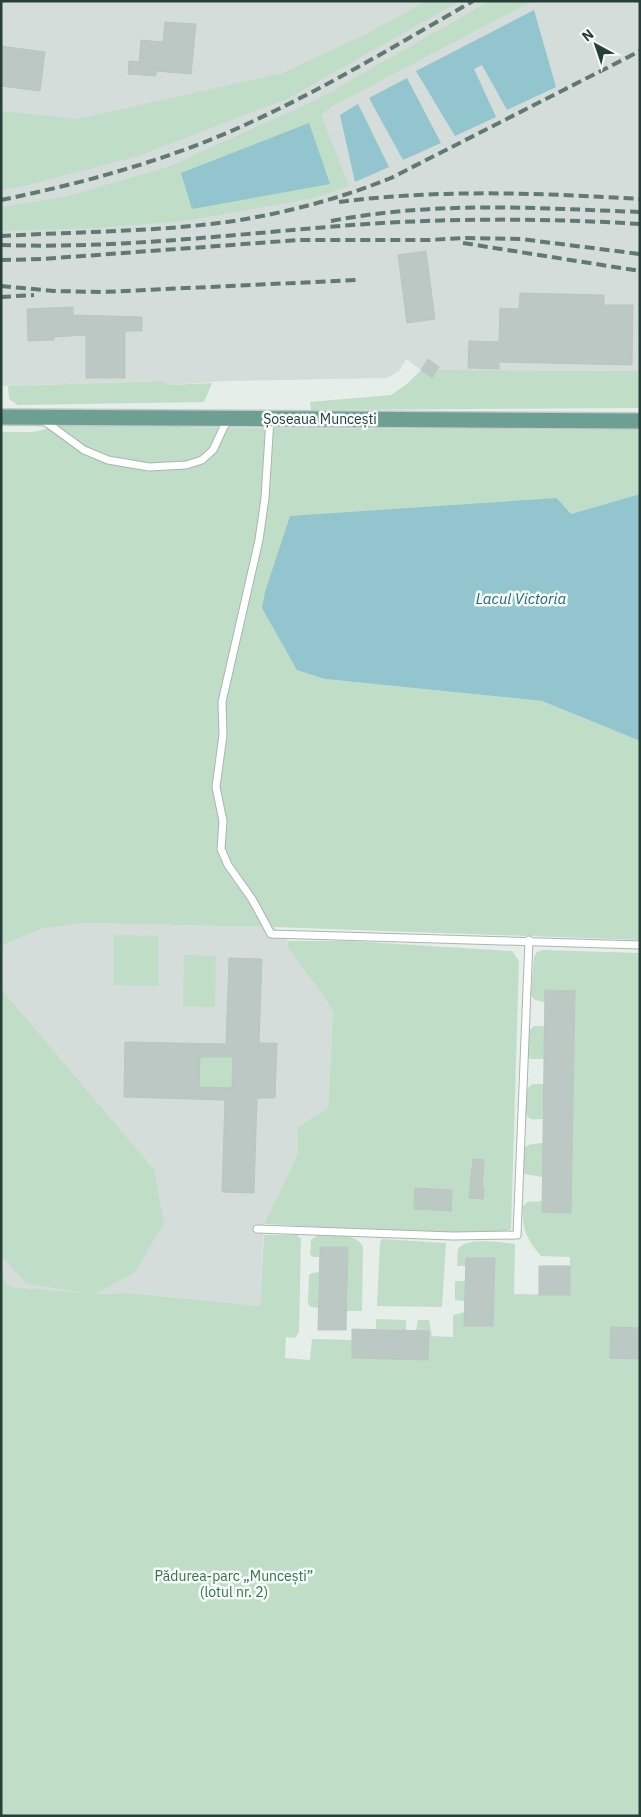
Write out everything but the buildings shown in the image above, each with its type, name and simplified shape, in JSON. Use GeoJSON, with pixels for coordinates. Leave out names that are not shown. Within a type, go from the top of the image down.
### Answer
{"type":"FeatureCollection","features":[{"type":"Feature","properties":{"kind":"main road","name":"Șoseaua Muncești"},"geometry":{"type":"LineString","coordinates":[[1,417],[640,421]]}},
{"type":"Feature","properties":{"kind":"lane"},"geometry":{"type":"LineString","coordinates":[[38,417],[84,450],[108,460],[149,467],[186,465],[202,460],[213,450],[228,418]]}},
{"type":"Feature","properties":{"kind":"lane"},"geometry":{"type":"LineString","coordinates":[[270,419],[265,498],[259,540],[222,702],[223,735],[216,787],[223,821],[221,849],[228,865],[252,899],[271,934],[529,940],[640,945]]}},
{"type":"Feature","properties":{"kind":"lane"},"geometry":{"type":"LineString","coordinates":[[257,1229],[453,1236],[517,1235],[529,940]]}},
{"type":"Feature","properties":{"kind":"shaded area"},"geometry":{"type":"Polygon","coordinates":[[[1,1],[640,1],[640,371],[437,370],[432,378],[406,359],[399,371],[387,378],[227,381],[170,385],[164,381],[1,386],[1,1]]]}},
{"type":"Feature","properties":{"kind":"shaded area"},"geometry":{"type":"Polygon","coordinates":[[[82,923],[274,927],[288,941],[288,947],[333,1010],[328,1108],[297,1128],[298,1154],[264,1224],[260,1306],[128,1293],[93,1294],[11,1287],[1,1276],[1,946],[41,929],[82,923]]]}},
{"type":"Feature","properties":{"kind":"green space"},"geometry":{"type":"Polygon","coordinates":[[[427,1],[460,1],[287,99],[138,156],[21,187],[1,190],[1,111],[78,119],[283,73],[366,34],[427,1]]]}},
{"type":"Feature","properties":{"kind":"green space"},"geometry":{"type":"Polygon","coordinates":[[[490,1],[532,1],[331,107],[321,115],[349,186],[314,198],[185,221],[96,228],[1,231],[1,207],[64,197],[168,167],[314,101],[490,1]]]}},
{"type":"Feature","properties":{"kind":"green space"},"geometry":{"type":"Polygon","coordinates":[[[421,370],[432,378],[437,370],[640,371],[640,408],[311,410],[310,402],[391,395],[408,383],[421,370]]]}},
{"type":"Feature","properties":{"kind":"green space"},"geometry":{"type":"Polygon","coordinates":[[[164,381],[170,385],[212,383],[204,402],[18,405],[9,399],[8,386],[164,381]]]}},
{"type":"Feature","properties":{"kind":"green space"},"geometry":{"type":"Polygon","coordinates":[[[65,425],[233,428],[640,430],[640,494],[571,514],[557,498],[325,679],[542,701],[640,741],[640,940],[274,927],[82,923],[41,929],[1,946],[1,432],[33,432],[65,425]]]}},
{"type":"Feature","properties":{"kind":"green space"},"geometry":{"type":"Polygon","coordinates":[[[114,935],[158,936],[158,986],[114,985],[114,935]]]}},
{"type":"Feature","properties":{"kind":"green space"},"geometry":{"type":"Polygon","coordinates":[[[288,941],[351,941],[512,951],[519,961],[511,1229],[505,1232],[432,1233],[264,1224],[298,1154],[297,1128],[328,1108],[333,1010],[288,947],[288,941]]]}},
{"type":"Feature","properties":{"kind":"green space","name":"Pădurea-parc „Muncești” (lotul nr. 2)"},"geometry":{"type":"Polygon","coordinates":[[[542,950],[640,953],[640,1816],[1,1816],[1,1276],[11,1287],[83,1293],[26,1283],[1,1255],[1,989],[154,1170],[164,1223],[135,1272],[95,1294],[128,1293],[260,1306],[264,1235],[297,1235],[301,1239],[299,1332],[295,1338],[286,1337],[285,1358],[310,1360],[312,1339],[352,1340],[352,1358],[427,1360],[416,1331],[418,1320],[429,1320],[432,1336],[453,1337],[453,1315],[465,1312],[465,1325],[493,1326],[495,1258],[467,1258],[466,1266],[457,1266],[458,1250],[467,1243],[484,1241],[515,1244],[514,1294],[570,1295],[570,1257],[541,1256],[528,1238],[523,1221],[523,1206],[527,1202],[542,1201],[542,1212],[571,1212],[575,991],[546,990],[545,1002],[535,1000],[531,995],[534,957],[537,952],[542,950]]]}},
{"type":"Feature","properties":{"kind":"green space"},"geometry":{"type":"Polygon","coordinates":[[[184,955],[216,956],[215,1007],[183,1006],[184,955]]]}},
{"type":"Feature","properties":{"kind":"green space"},"geometry":{"type":"Polygon","coordinates":[[[534,1026],[545,1026],[544,1059],[530,1059],[528,1056],[528,1032],[534,1026]]]}},
{"type":"Feature","properties":{"kind":"green space"},"geometry":{"type":"Polygon","coordinates":[[[200,1057],[233,1057],[232,1088],[199,1087],[200,1057]]]}},
{"type":"Feature","properties":{"kind":"green space"},"geometry":{"type":"Polygon","coordinates":[[[533,1084],[544,1084],[543,1119],[531,1119],[526,1113],[527,1090],[533,1084]]]}},
{"type":"Feature","properties":{"kind":"green space"},"geometry":{"type":"Polygon","coordinates":[[[543,1143],[542,1177],[525,1174],[523,1172],[524,1150],[529,1145],[543,1143]]]}},
{"type":"Feature","properties":{"kind":"green space"},"geometry":{"type":"Polygon","coordinates":[[[318,1235],[350,1237],[360,1242],[363,1247],[362,1311],[347,1311],[348,1247],[320,1247],[319,1257],[313,1257],[310,1254],[311,1240],[318,1235]]]}},
{"type":"Feature","properties":{"kind":"green space"},"geometry":{"type":"Polygon","coordinates":[[[382,1239],[446,1243],[442,1307],[377,1306],[380,1243],[382,1239]]]}},
{"type":"Feature","properties":{"kind":"green space"},"geometry":{"type":"Polygon","coordinates":[[[319,1272],[318,1308],[311,1307],[308,1304],[309,1275],[319,1272]]]}},
{"type":"Feature","properties":{"kind":"green space"},"geometry":{"type":"Polygon","coordinates":[[[455,1281],[466,1281],[465,1301],[455,1300],[455,1281]]]}},
{"type":"Feature","properties":{"kind":"green space"},"geometry":{"type":"Polygon","coordinates":[[[376,1319],[406,1320],[406,1330],[376,1329],[376,1319]]]}},
{"type":"Feature","properties":{"kind":"water"},"geometry":{"type":"Polygon","coordinates":[[[534,10],[556,87],[507,110],[482,65],[474,69],[496,117],[455,136],[416,71],[534,10]]]}},
{"type":"Feature","properties":{"kind":"water"},"geometry":{"type":"Polygon","coordinates":[[[407,78],[441,143],[403,160],[369,98],[407,78]]]}},
{"type":"Feature","properties":{"kind":"water"},"geometry":{"type":"Polygon","coordinates":[[[358,104],[389,167],[355,182],[340,115],[358,104]]]}},
{"type":"Feature","properties":{"kind":"water"},"geometry":{"type":"Polygon","coordinates":[[[309,123],[330,184],[192,209],[181,173],[309,123]]]}},
{"type":"Feature","properties":{"kind":"water","name":"Lacul Victoria"},"geometry":{"type":"Polygon","coordinates":[[[640,494],[640,741],[542,701],[325,679],[297,670],[262,608],[265,592],[290,516],[557,498],[571,514],[640,494]]]}},
{"type":"Feature","properties":{"kind":"railway"},"geometry":{"type":"LineString","coordinates":[[1,200],[117,172],[229,132],[261,118],[322,86],[473,1]]}},
{"type":"Feature","properties":{"kind":"railway"},"geometry":{"type":"LineString","coordinates":[[1,236],[185,227],[256,217],[325,201],[391,178],[640,51]]}},
{"type":"Feature","properties":{"kind":"railway"},"geometry":{"type":"LineString","coordinates":[[339,202],[414,195],[489,193],[640,199]]}},
{"type":"Feature","properties":{"kind":"railway"},"geometry":{"type":"LineString","coordinates":[[331,221],[369,215],[446,208],[523,208],[640,212]]}},
{"type":"Feature","properties":{"kind":"railway"},"geometry":{"type":"LineString","coordinates":[[1,245],[45,246],[133,243],[424,221],[532,220],[640,224]]}},
{"type":"Feature","properties":{"kind":"railway"},"geometry":{"type":"LineString","coordinates":[[1,260],[42,259],[299,240],[428,240],[467,238],[521,239],[640,254]]}},
{"type":"Feature","properties":{"kind":"railway"},"geometry":{"type":"LineString","coordinates":[[463,243],[640,271]]}},
{"type":"Feature","properties":{"kind":"railway"},"geometry":{"type":"LineString","coordinates":[[1,286],[54,291],[103,292],[357,280]]}},
{"type":"Feature","properties":{"kind":"railway"},"geometry":{"type":"LineString","coordinates":[[1,297],[34,295]]}}]}
